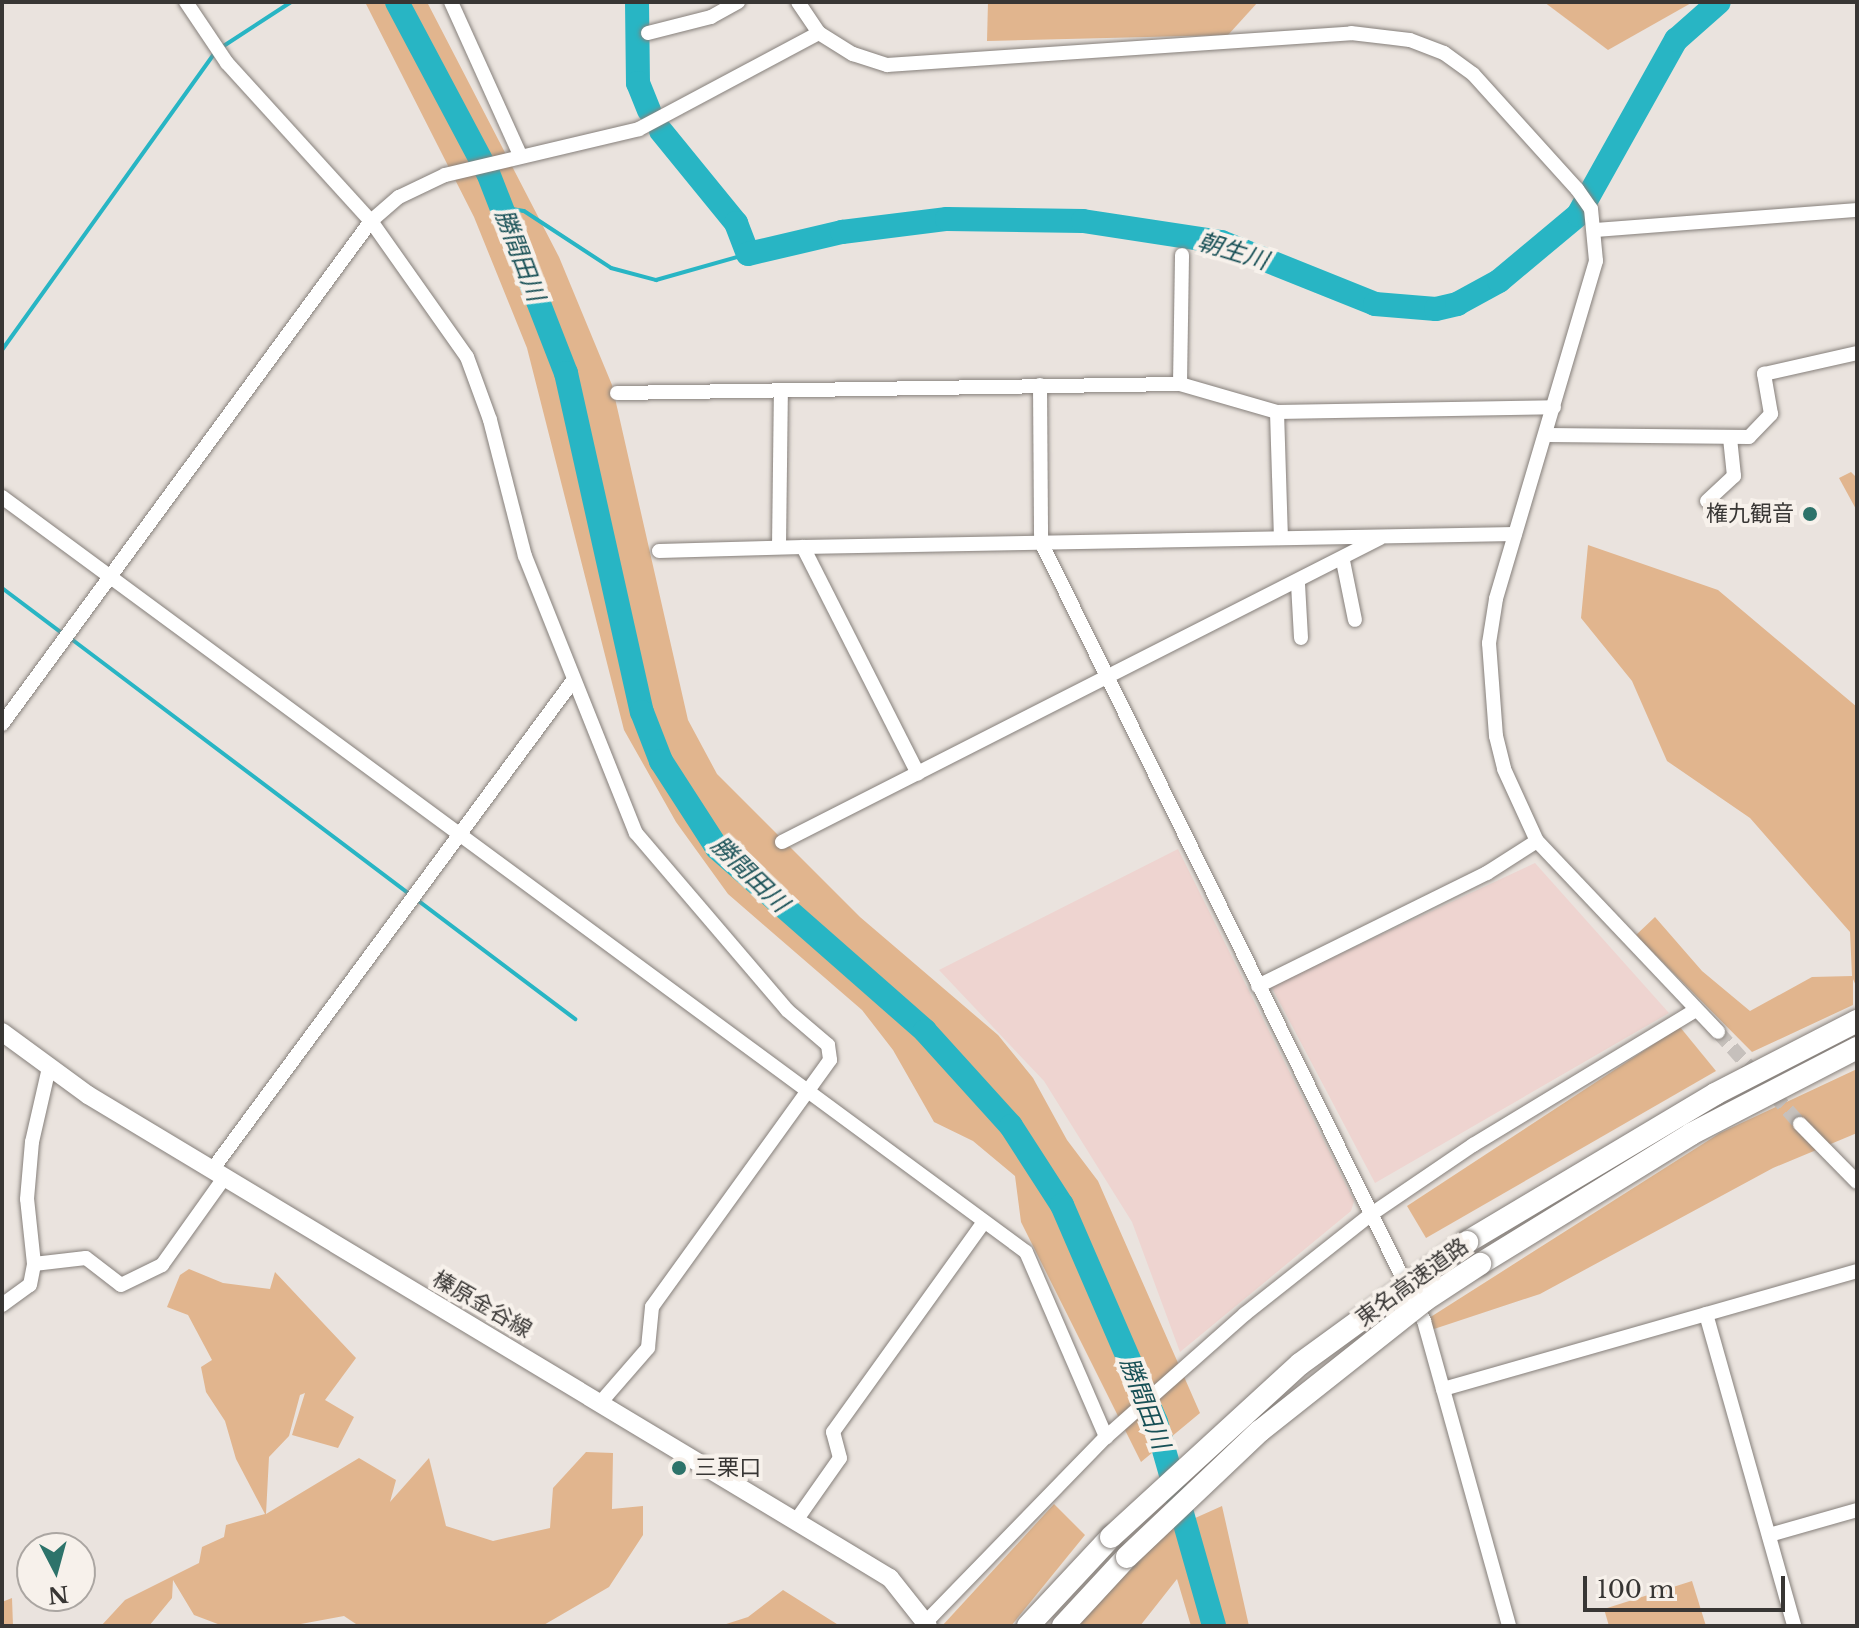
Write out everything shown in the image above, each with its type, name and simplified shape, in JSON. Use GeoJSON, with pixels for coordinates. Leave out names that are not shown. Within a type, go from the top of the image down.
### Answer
{"type":"FeatureCollection","features":[{"type":"Feature","properties":{"kind":"highway","name":"東名高速道路"},"geometry":{"type":"LineString","coordinates":[[1028,1626],[1111,1537],[1300,1364],[1467,1242],[1715,1094],[1857,1021]]}},
{"type":"Feature","properties":{"kind":"highway","name":"東名高速道路"},"geometry":{"type":"LineString","coordinates":[[1063,1626],[1127,1557],[1260,1431],[1425,1300],[1691,1134],[1857,1048]]}},
{"type":"Feature","properties":{"kind":"main road","name":"榛原金谷線"},"geometry":{"type":"LineString","coordinates":[[2,1032],[49,1068],[218,1174],[890,1578],[925,1624]]}},
{"type":"Feature","properties":{"kind":"street"},"geometry":{"type":"LineString","coordinates":[[186,2],[227,63],[371,221],[467,357],[490,420],[525,556],[567,658],[572,682],[636,833],[787,1010],[828,1045],[830,1060],[697,1238],[652,1307],[648,1348],[600,1403]]}},
{"type":"Feature","properties":{"kind":"street"},"geometry":{"type":"LineString","coordinates":[[451,2],[520,155]]}},
{"type":"Feature","properties":{"kind":"street"},"geometry":{"type":"LineString","coordinates":[[648,33],[711,17],[738,2]]}},
{"type":"Feature","properties":{"kind":"street"},"geometry":{"type":"LineString","coordinates":[[798,2],[819,33],[853,54],[887,65],[1351,33],[1410,40],[1444,53],[1473,74],[1577,189],[1591,209],[1596,230],[1592,280],[1496,599],[1489,681],[1504,769],[1537,841],[1718,1032]]}},
{"type":"Feature","properties":{"kind":"street"},"geometry":{"type":"LineString","coordinates":[[2,724],[371,221],[399,197],[445,175],[639,129],[819,33]]}},
{"type":"Feature","properties":{"kind":"street"},"geometry":{"type":"LineString","coordinates":[[1596,230],[1857,210]]}},
{"type":"Feature","properties":{"kind":"street"},"geometry":{"type":"LineString","coordinates":[[1180,384],[1182,255]]}},
{"type":"Feature","properties":{"kind":"street"},"geometry":{"type":"LineString","coordinates":[[1547,435],[1730,440],[1749,437],[1771,414],[1764,374],[1857,353]]}},
{"type":"Feature","properties":{"kind":"street"},"geometry":{"type":"LineString","coordinates":[[617,393],[1180,384],[1277,412],[1554,407]]}},
{"type":"Feature","properties":{"kind":"street"},"geometry":{"type":"LineString","coordinates":[[1040,385],[1041,542],[1105,680],[1424,1321],[1509,1626]]}},
{"type":"Feature","properties":{"kind":"street"},"geometry":{"type":"LineString","coordinates":[[779,547],[781,390]]}},
{"type":"Feature","properties":{"kind":"street"},"geometry":{"type":"LineString","coordinates":[[1277,412],[1281,538]]}},
{"type":"Feature","properties":{"kind":"street"},"geometry":{"type":"LineString","coordinates":[[1707,501],[1734,476],[1730,440]]}},
{"type":"Feature","properties":{"kind":"street"},"geometry":{"type":"LineString","coordinates":[[2,497],[1026,1252],[1106,1437]]}},
{"type":"Feature","properties":{"kind":"street"},"geometry":{"type":"LineString","coordinates":[[659,551],[1515,534]]}},
{"type":"Feature","properties":{"kind":"street"},"geometry":{"type":"LineString","coordinates":[[782,842],[1298,584],[1380,538]]}},
{"type":"Feature","properties":{"kind":"street"},"geometry":{"type":"LineString","coordinates":[[803,547],[918,774]]}},
{"type":"Feature","properties":{"kind":"street"},"geometry":{"type":"LineString","coordinates":[[1343,561],[1355,620]]}},
{"type":"Feature","properties":{"kind":"street"},"geometry":{"type":"LineString","coordinates":[[1298,584],[1301,638]]}},
{"type":"Feature","properties":{"kind":"street"},"geometry":{"type":"LineString","coordinates":[[34,1264],[86,1258],[121,1285],[162,1265],[218,1174],[458,833],[572,682]]}},
{"type":"Feature","properties":{"kind":"street"},"geometry":{"type":"LineString","coordinates":[[1258,986],[1487,873],[1537,841]]}},
{"type":"Feature","properties":{"kind":"street"},"geometry":{"type":"LineString","coordinates":[[925,1624],[1106,1437],[1168,1380],[1370,1215],[1473,1145],[1696,1010]]}},
{"type":"Feature","properties":{"kind":"street"},"geometry":{"type":"LineString","coordinates":[[2,1305],[30,1285],[34,1264],[27,1199],[32,1142],[49,1068]]}},
{"type":"Feature","properties":{"kind":"street"},"geometry":{"type":"LineString","coordinates":[[1800,1124],[1857,1182]]}},
{"type":"Feature","properties":{"kind":"street"},"geometry":{"type":"LineString","coordinates":[[795,1522],[840,1458],[833,1432],[984,1222]]}},
{"type":"Feature","properties":{"kind":"street"},"geometry":{"type":"LineString","coordinates":[[1443,1389],[1857,1271]]}},
{"type":"Feature","properties":{"kind":"street"},"geometry":{"type":"LineString","coordinates":[[1706,1314],[1794,1626]]}},
{"type":"Feature","properties":{"kind":"street"},"geometry":{"type":"LineString","coordinates":[[1769,1535],[1857,1510]]}},
{"type":"Feature","properties":{"kind":"shaded area"},"geometry":{"type":"Polygon","coordinates":[[[365,2],[427,2],[559,257],[612,385],[688,720],[717,774],[860,917],[998,1035],[1033,1078],[1067,1140],[1098,1181],[1200,1413],[1141,1462],[1021,1222],[1015,1176],[973,1141],[934,1122],[893,1050],[862,1010],[728,894],[676,822],[624,730],[527,348],[474,217],[365,2]]]}},
{"type":"Feature","properties":{"kind":"shaded area"},"geometry":{"type":"Polygon","coordinates":[[[988,2],[1258,2],[1228,35],[987,41],[988,2]]]}},
{"type":"Feature","properties":{"kind":"shaded area"},"geometry":{"type":"Polygon","coordinates":[[[1544,2],[1693,2],[1608,50],[1544,2]]]}},
{"type":"Feature","properties":{"kind":"shaded area"},"geometry":{"type":"Polygon","coordinates":[[[1851,472],[1857,478],[1857,511],[1839,478],[1851,472]]]}},
{"type":"Feature","properties":{"kind":"shaded area"},"geometry":{"type":"Polygon","coordinates":[[[1588,545],[1718,590],[1857,707],[1857,988],[1853,979],[1853,1005],[1752,1052],[1636,935],[1655,917],[1702,971],[1750,1011],[1812,977],[1852,976],[1850,932],[1750,818],[1667,761],[1632,681],[1581,618],[1588,545]]]}},
{"type":"Feature","properties":{"kind":"shaded area"},"geometry":{"type":"Polygon","coordinates":[[[1178,849],[1354,1201],[1351,1211],[1180,1352],[1132,1222],[1044,1081],[939,970],[1178,849]]]}},
{"type":"Feature","properties":{"kind":"shaded area"},"geometry":{"type":"Polygon","coordinates":[[[1535,863],[1669,1013],[1375,1183],[1271,986],[1535,863]]]}},
{"type":"Feature","properties":{"kind":"shaded area"},"geometry":{"type":"Polygon","coordinates":[[[1680,1027],[1716,1071],[1426,1238],[1407,1206],[1680,1027]]]}},
{"type":"Feature","properties":{"kind":"shaded area"},"geometry":{"type":"Polygon","coordinates":[[[1857,1069],[1857,1133],[1773,1168],[1540,1294],[1431,1330],[1429,1318],[1720,1133],[1857,1069]]]}},
{"type":"Feature","properties":{"kind":"shaded area"},"geometry":{"type":"Polygon","coordinates":[[[189,1269],[223,1283],[270,1289],[275,1272],[356,1358],[325,1400],[354,1417],[338,1448],[292,1435],[305,1393],[300,1395],[289,1436],[269,1457],[266,1514],[359,1458],[396,1480],[390,1502],[429,1458],[446,1526],[493,1541],[550,1528],[553,1488],[586,1452],[613,1453],[612,1509],[643,1506],[643,1535],[609,1587],[542,1626],[359,1626],[344,1616],[290,1626],[223,1626],[194,1615],[173,1580],[172,1598],[149,1626],[101,1626],[125,1600],[199,1563],[202,1547],[224,1537],[226,1525],[265,1514],[236,1459],[225,1421],[206,1392],[201,1367],[212,1360],[188,1315],[167,1307],[180,1275],[189,1269]]]}},
{"type":"Feature","properties":{"kind":"shaded area"},"geometry":{"type":"Polygon","coordinates":[[[1054,1504],[1085,1535],[1011,1626],[942,1626],[1054,1504]]]}},
{"type":"Feature","properties":{"kind":"shaded area"},"geometry":{"type":"Polygon","coordinates":[[[1222,1506],[1249,1626],[1191,1626],[1177,1579],[1140,1626],[1078,1626],[1164,1532],[1222,1506]]]}},
{"type":"Feature","properties":{"kind":"shaded area"},"geometry":{"type":"Polygon","coordinates":[[[1692,1581],[1706,1626],[1609,1626],[1604,1609],[1692,1581]]]}},
{"type":"Feature","properties":{"kind":"shaded area"},"geometry":{"type":"Polygon","coordinates":[[[783,1590],[840,1626],[720,1626],[748,1617],[783,1590]]]}},
{"type":"Feature","properties":{"kind":"shaded area"},"geometry":{"type":"Polygon","coordinates":[[[12,1598],[13,1626],[2,1626],[2,1602],[12,1598]]]}},
{"type":"Feature","properties":{"kind":"waterway"},"geometry":{"type":"LineString","coordinates":[[222,47],[291,2]]}},
{"type":"Feature","properties":{"kind":"waterway","name":"勝間田川"},"geometry":{"type":"LineString","coordinates":[[397,2],[488,173],[566,373],[642,712],[661,761],[717,848],[925,1031],[1011,1126],[1062,1205],[1156,1422],[1214,1626]]}},
{"type":"Feature","properties":{"kind":"waterway","name":"朝生川"},"geometry":{"type":"LineString","coordinates":[[637,2],[638,83],[649,110]]}},
{"type":"Feature","properties":{"kind":"waterway","name":"朝生川"},"geometry":{"type":"LineString","coordinates":[[661,131],[736,223],[748,254],[842,232],[947,219],[1083,221],[1221,242],[1375,304],[1436,309],[1457,304],[1499,281],[1578,215],[1676,40],[1719,2]]}},
{"type":"Feature","properties":{"kind":"waterway"},"geometry":{"type":"LineString","coordinates":[[2,350],[215,53]]}},
{"type":"Feature","properties":{"kind":"waterway"},"geometry":{"type":"LineString","coordinates":[[501,207],[524,211],[611,268],[656,280],[748,254]]}},
{"type":"Feature","properties":{"kind":"waterway"},"geometry":{"type":"LineString","coordinates":[[2,588],[62,633]]}},
{"type":"Feature","properties":{"kind":"waterway"},"geometry":{"type":"LineString","coordinates":[[70,638],[575,1019]]}},
{"type":"Feature","properties":{"kind":"tunnel"},"geometry":{"type":"LineString","coordinates":[[1718,1032],[1800,1124]]}},
{"type":"Feature","properties":{"kind":"place","name":"権九観音"},"geometry":{"type":"Point","coordinates":[1810,514]}},
{"type":"Feature","properties":{"kind":"place","name":"三栗口"},"geometry":{"type":"Point","coordinates":[679,1468]}}]}
